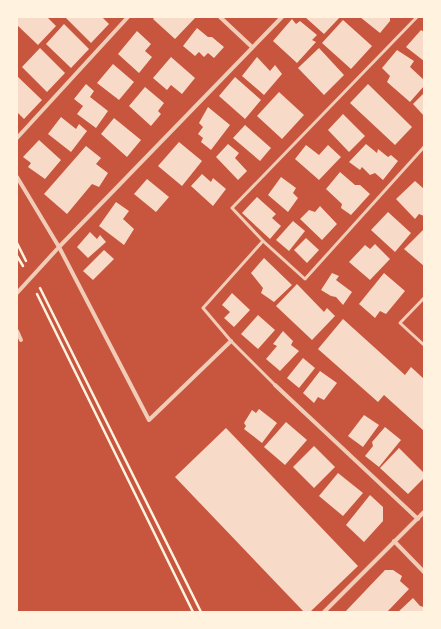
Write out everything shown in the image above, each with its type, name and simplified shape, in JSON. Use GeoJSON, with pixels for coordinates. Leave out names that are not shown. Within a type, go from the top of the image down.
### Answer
{"type":"FeatureCollection","features":[{"type":"Feature","properties":{"kind":"street"},"geometry":{"type":"LineString","coordinates":[[17,138],[128,17]]}},
{"type":"Feature","properties":{"kind":"street"},"geometry":{"type":"LineString","coordinates":[[220,17],[252,47]]}},
{"type":"Feature","properties":{"kind":"street"},"geometry":{"type":"LineString","coordinates":[[17,293],[59,247],[282,17]]}},
{"type":"Feature","properties":{"kind":"street"},"geometry":{"type":"LineString","coordinates":[[17,176],[59,247],[149,420],[231,342]]}},
{"type":"Feature","properties":{"kind":"street"},"geometry":{"type":"LineString","coordinates":[[17,331],[21,340]]}},
{"type":"Feature","properties":{"kind":"street"},"geometry":{"type":"LineString","coordinates":[[274,385],[418,519]]}},
{"type":"Feature","properties":{"kind":"street"},"geometry":{"type":"LineString","coordinates":[[324,612],[424,512]]}},
{"type":"Feature","properties":{"kind":"street"},"geometry":{"type":"LineString","coordinates":[[394,542],[424,572]]}},
{"type":"Feature","properties":{"kind":"lane"},"geometry":{"type":"LineString","coordinates":[[417,17],[232,208],[263,241],[305,279],[424,147]]}},
{"type":"Feature","properties":{"kind":"lane"},"geometry":{"type":"LineString","coordinates":[[263,241],[203,308],[231,342],[274,385]]}},
{"type":"Feature","properties":{"kind":"lane"},"geometry":{"type":"LineString","coordinates":[[424,298],[400,323],[424,345]]}},
{"type":"Feature","properties":{"kind":"path"},"geometry":{"type":"LineString","coordinates":[[17,244],[34,275],[201,612]]}},
{"type":"Feature","properties":{"kind":"path"},"geometry":{"type":"LineString","coordinates":[[17,256],[30,279],[193,612]]}},
{"type":"Feature","properties":{"kind":"building"},"geometry":{"type":"Polygon","coordinates":[[[17,17],[47,17],[56,26],[38,45],[17,25],[17,17]]]}},
{"type":"Feature","properties":{"kind":"building"},"geometry":{"type":"Polygon","coordinates":[[[102,17],[109,24],[91,43],[66,18],[102,17]]]}},
{"type":"Feature","properties":{"kind":"building"},"geometry":{"type":"Polygon","coordinates":[[[155,17],[195,18],[175,39],[153,19],[155,17]]]}},
{"type":"Feature","properties":{"kind":"building"},"geometry":{"type":"Polygon","coordinates":[[[305,17],[340,17],[324,34],[305,17]]]}},
{"type":"Feature","properties":{"kind":"building"},"geometry":{"type":"Polygon","coordinates":[[[360,17],[390,17],[390,21],[380,33],[360,17]]]}},
{"type":"Feature","properties":{"kind":"building"},"geometry":{"type":"Polygon","coordinates":[[[292,19],[296,24],[300,21],[317,35],[312,40],[316,42],[297,63],[273,41],[292,19]]]}},
{"type":"Feature","properties":{"kind":"building"},"geometry":{"type":"Polygon","coordinates":[[[343,20],[372,46],[351,69],[322,43],[343,20]]]}},
{"type":"Feature","properties":{"kind":"building"},"geometry":{"type":"Polygon","coordinates":[[[64,24],[89,49],[71,68],[46,44],[64,24]]]}},
{"type":"Feature","properties":{"kind":"building"},"geometry":{"type":"Polygon","coordinates":[[[197,28],[208,37],[212,37],[224,47],[214,58],[208,53],[204,57],[199,52],[195,56],[183,46],[197,28]]]}},
{"type":"Feature","properties":{"kind":"building"},"geometry":{"type":"Polygon","coordinates":[[[421,30],[424,32],[424,61],[406,47],[421,30]]]}},
{"type":"Feature","properties":{"kind":"building"},"geometry":{"type":"Polygon","coordinates":[[[137,31],[151,44],[145,51],[152,57],[139,73],[118,54],[137,31]]]}},
{"type":"Feature","properties":{"kind":"building"},"geometry":{"type":"Polygon","coordinates":[[[40,48],[65,73],[47,92],[22,67],[40,48]]]}},
{"type":"Feature","properties":{"kind":"building"},"geometry":{"type":"Polygon","coordinates":[[[319,48],[344,75],[324,95],[298,68],[319,48]]]}},
{"type":"Feature","properties":{"kind":"building"},"geometry":{"type":"Polygon","coordinates":[[[397,50],[414,61],[410,67],[424,80],[424,86],[410,102],[387,82],[390,76],[382,68],[397,50]]]}},
{"type":"Feature","properties":{"kind":"building"},"geometry":{"type":"Polygon","coordinates":[[[171,57],[195,78],[182,94],[171,85],[167,90],[153,78],[171,57]]]}},
{"type":"Feature","properties":{"kind":"building"},"geometry":{"type":"Polygon","coordinates":[[[257,57],[270,71],[275,65],[282,74],[264,95],[242,76],[257,57]]]}},
{"type":"Feature","properties":{"kind":"building"},"geometry":{"type":"Polygon","coordinates":[[[113,64],[134,82],[119,100],[97,83],[113,64]]]}},
{"type":"Feature","properties":{"kind":"building"},"geometry":{"type":"Polygon","coordinates":[[[17,76],[42,100],[24,119],[17,112],[17,76]]]}},
{"type":"Feature","properties":{"kind":"building"},"geometry":{"type":"Polygon","coordinates":[[[235,77],[261,100],[245,119],[219,96],[235,77]]]}},
{"type":"Feature","properties":{"kind":"building"},"geometry":{"type":"Polygon","coordinates":[[[86,84],[94,91],[90,97],[108,111],[96,128],[77,114],[83,106],[74,99],[86,84]]]}},
{"type":"Feature","properties":{"kind":"building"},"geometry":{"type":"Polygon","coordinates":[[[368,84],[412,127],[395,145],[350,103],[368,84]]]}},
{"type":"Feature","properties":{"kind":"building"},"geometry":{"type":"Polygon","coordinates":[[[145,87],[164,103],[158,111],[161,114],[151,126],[129,106],[145,87]]]}},
{"type":"Feature","properties":{"kind":"building"},"geometry":{"type":"Polygon","coordinates":[[[279,92],[304,115],[282,139],[257,116],[279,92]]]}},
{"type":"Feature","properties":{"kind":"building"},"geometry":{"type":"Polygon","coordinates":[[[424,93],[424,116],[413,104],[424,93]]]}},
{"type":"Feature","properties":{"kind":"building"},"geometry":{"type":"Polygon","coordinates":[[[208,107],[230,125],[211,150],[201,142],[203,138],[198,134],[203,127],[199,123],[208,107]]]}},
{"type":"Feature","properties":{"kind":"building"},"geometry":{"type":"Polygon","coordinates":[[[343,114],[365,136],[349,152],[328,130],[343,114]]]}},
{"type":"Feature","properties":{"kind":"building"},"geometry":{"type":"Polygon","coordinates":[[[61,117],[76,129],[79,124],[87,131],[71,152],[48,134],[61,117]]]}},
{"type":"Feature","properties":{"kind":"building"},"geometry":{"type":"Polygon","coordinates":[[[114,118],[141,140],[127,157],[101,134],[114,118]]]}},
{"type":"Feature","properties":{"kind":"building"},"geometry":{"type":"Polygon","coordinates":[[[245,125],[271,148],[260,161],[233,138],[245,125]]]}},
{"type":"Feature","properties":{"kind":"building"},"geometry":{"type":"Polygon","coordinates":[[[39,140],[61,160],[45,179],[28,167],[31,163],[23,157],[39,140]]]}},
{"type":"Feature","properties":{"kind":"building"},"geometry":{"type":"Polygon","coordinates":[[[179,142],[202,161],[182,186],[158,166],[179,142]]]}},
{"type":"Feature","properties":{"kind":"building"},"geometry":{"type":"Polygon","coordinates":[[[228,144],[239,153],[235,158],[247,171],[238,180],[216,157],[228,144]]]}},
{"type":"Feature","properties":{"kind":"building"},"geometry":{"type":"Polygon","coordinates":[[[366,144],[377,153],[378,149],[388,157],[391,155],[398,161],[383,180],[375,173],[370,175],[362,167],[360,170],[349,162],[366,144]]]}},
{"type":"Feature","properties":{"kind":"building"},"geometry":{"type":"Polygon","coordinates":[[[306,145],[319,155],[328,145],[341,157],[319,180],[295,159],[306,145]]]}},
{"type":"Feature","properties":{"kind":"building"},"geometry":{"type":"Polygon","coordinates":[[[86,146],[101,158],[96,164],[108,173],[99,187],[92,184],[67,214],[44,194],[86,146]]]}},
{"type":"Feature","properties":{"kind":"building"},"geometry":{"type":"Polygon","coordinates":[[[340,172],[355,185],[360,185],[370,194],[351,215],[341,208],[342,204],[326,189],[340,172]]]}},
{"type":"Feature","properties":{"kind":"building"},"geometry":{"type":"Polygon","coordinates":[[[202,174],[211,182],[213,178],[226,189],[213,206],[191,186],[202,174]]]}},
{"type":"Feature","properties":{"kind":"building"},"geometry":{"type":"Polygon","coordinates":[[[281,177],[296,188],[293,193],[298,198],[288,212],[268,195],[281,177]]]}},
{"type":"Feature","properties":{"kind":"building"},"geometry":{"type":"Polygon","coordinates":[[[147,179],[169,197],[156,212],[134,194],[147,179]]]}},
{"type":"Feature","properties":{"kind":"building"},"geometry":{"type":"Polygon","coordinates":[[[415,181],[424,189],[424,216],[419,214],[415,219],[396,199],[415,181]]]}},
{"type":"Feature","properties":{"kind":"building"},"geometry":{"type":"Polygon","coordinates":[[[257,197],[276,214],[272,218],[281,226],[270,239],[242,213],[257,197]]]}},
{"type":"Feature","properties":{"kind":"building"},"geometry":{"type":"Polygon","coordinates":[[[116,202],[129,211],[123,219],[134,229],[124,245],[99,226],[116,202]]]}},
{"type":"Feature","properties":{"kind":"building"},"geometry":{"type":"Polygon","coordinates":[[[320,206],[337,224],[322,240],[300,219],[309,210],[315,212],[320,206]]]}},
{"type":"Feature","properties":{"kind":"building"},"geometry":{"type":"Polygon","coordinates":[[[388,212],[411,233],[395,252],[371,230],[388,212]]]}},
{"type":"Feature","properties":{"kind":"building"},"geometry":{"type":"Polygon","coordinates":[[[293,221],[305,231],[289,251],[276,240],[293,221]]]}},
{"type":"Feature","properties":{"kind":"building"},"geometry":{"type":"Polygon","coordinates":[[[424,229],[424,266],[404,249],[424,229]]]}},
{"type":"Feature","properties":{"kind":"building"},"geometry":{"type":"Polygon","coordinates":[[[90,232],[97,239],[100,235],[106,242],[88,258],[77,247],[90,232]]]}},
{"type":"Feature","properties":{"kind":"building"},"geometry":{"type":"Polygon","coordinates":[[[306,238],[319,250],[307,263],[294,250],[306,238]]]}},
{"type":"Feature","properties":{"kind":"building"},"geometry":{"type":"Polygon","coordinates":[[[375,244],[390,259],[370,280],[349,262],[365,245],[370,249],[375,244]]]}},
{"type":"Feature","properties":{"kind":"building"},"geometry":{"type":"Polygon","coordinates":[[[104,250],[114,259],[93,280],[83,271],[104,250]]]}},
{"type":"Feature","properties":{"kind":"building"},"geometry":{"type":"Polygon","coordinates":[[[264,258],[292,285],[274,302],[261,293],[263,288],[251,273],[264,258]]]}},
{"type":"Feature","properties":{"kind":"building"},"geometry":{"type":"Polygon","coordinates":[[[332,273],[339,276],[336,280],[352,292],[343,305],[336,297],[331,296],[321,290],[332,273]]]}},
{"type":"Feature","properties":{"kind":"building"},"geometry":{"type":"Polygon","coordinates":[[[384,273],[405,291],[386,314],[380,311],[375,318],[359,304],[384,273]]]}},
{"type":"Feature","properties":{"kind":"building"},"geometry":{"type":"Polygon","coordinates":[[[297,284],[324,312],[327,308],[335,316],[312,340],[276,306],[297,284]]]}},
{"type":"Feature","properties":{"kind":"building"},"geometry":{"type":"Polygon","coordinates":[[[232,293],[250,310],[234,327],[224,318],[230,312],[222,305],[232,293]]]}},
{"type":"Feature","properties":{"kind":"building"},"geometry":{"type":"Polygon","coordinates":[[[258,315],[275,330],[258,349],[241,334],[258,315]]]}},
{"type":"Feature","properties":{"kind":"building"},"geometry":{"type":"Polygon","coordinates":[[[343,319],[405,375],[411,367],[424,379],[424,431],[384,395],[378,402],[318,349],[343,319]]]}},
{"type":"Feature","properties":{"kind":"building"},"geometry":{"type":"Polygon","coordinates":[[[283,331],[293,341],[291,345],[299,351],[280,371],[266,359],[277,346],[273,344],[283,331]]]}},
{"type":"Feature","properties":{"kind":"building"},"geometry":{"type":"Polygon","coordinates":[[[303,358],[315,368],[299,388],[287,378],[303,358]]]}},
{"type":"Feature","properties":{"kind":"building"},"geometry":{"type":"Polygon","coordinates":[[[320,371],[337,383],[324,400],[318,397],[314,403],[303,393],[320,371]]]}},
{"type":"Feature","properties":{"kind":"building"},"geometry":{"type":"Polygon","coordinates":[[[259,409],[277,423],[262,443],[244,429],[246,426],[244,423],[252,410],[256,413],[259,409]]]}},
{"type":"Feature","properties":{"kind":"building"},"geometry":{"type":"Polygon","coordinates":[[[364,415],[379,425],[363,447],[348,436],[364,415]]]}},
{"type":"Feature","properties":{"kind":"building"},"geometry":{"type":"Polygon","coordinates":[[[286,422],[307,440],[285,465],[264,447],[286,422]]]}},
{"type":"Feature","properties":{"kind":"building"},"geometry":{"type":"Polygon","coordinates":[[[385,427],[401,440],[379,467],[365,456],[373,446],[372,442],[385,427]]]}},
{"type":"Feature","properties":{"kind":"building"},"geometry":{"type":"Polygon","coordinates":[[[226,428],[358,566],[310,612],[304,612],[175,477],[226,428]]]}},
{"type":"Feature","properties":{"kind":"building"},"geometry":{"type":"Polygon","coordinates":[[[314,446],[335,467],[314,488],[293,467],[314,446]]]}},
{"type":"Feature","properties":{"kind":"building"},"geometry":{"type":"Polygon","coordinates":[[[399,448],[424,473],[424,478],[408,494],[380,468],[399,448]]]}},
{"type":"Feature","properties":{"kind":"building"},"geometry":{"type":"Polygon","coordinates":[[[338,473],[363,493],[343,516],[319,496],[338,473]]]}},
{"type":"Feature","properties":{"kind":"building"},"geometry":{"type":"Polygon","coordinates":[[[370,495],[383,507],[383,521],[364,542],[346,525],[370,495]]]}},
{"type":"Feature","properties":{"kind":"building"},"geometry":{"type":"Polygon","coordinates":[[[385,570],[393,570],[402,576],[400,581],[409,589],[387,612],[345,612],[385,570]]]}},
{"type":"Feature","properties":{"kind":"building"},"geometry":{"type":"Polygon","coordinates":[[[413,598],[420,606],[424,607],[424,612],[398,612],[413,598]]]}}]}
